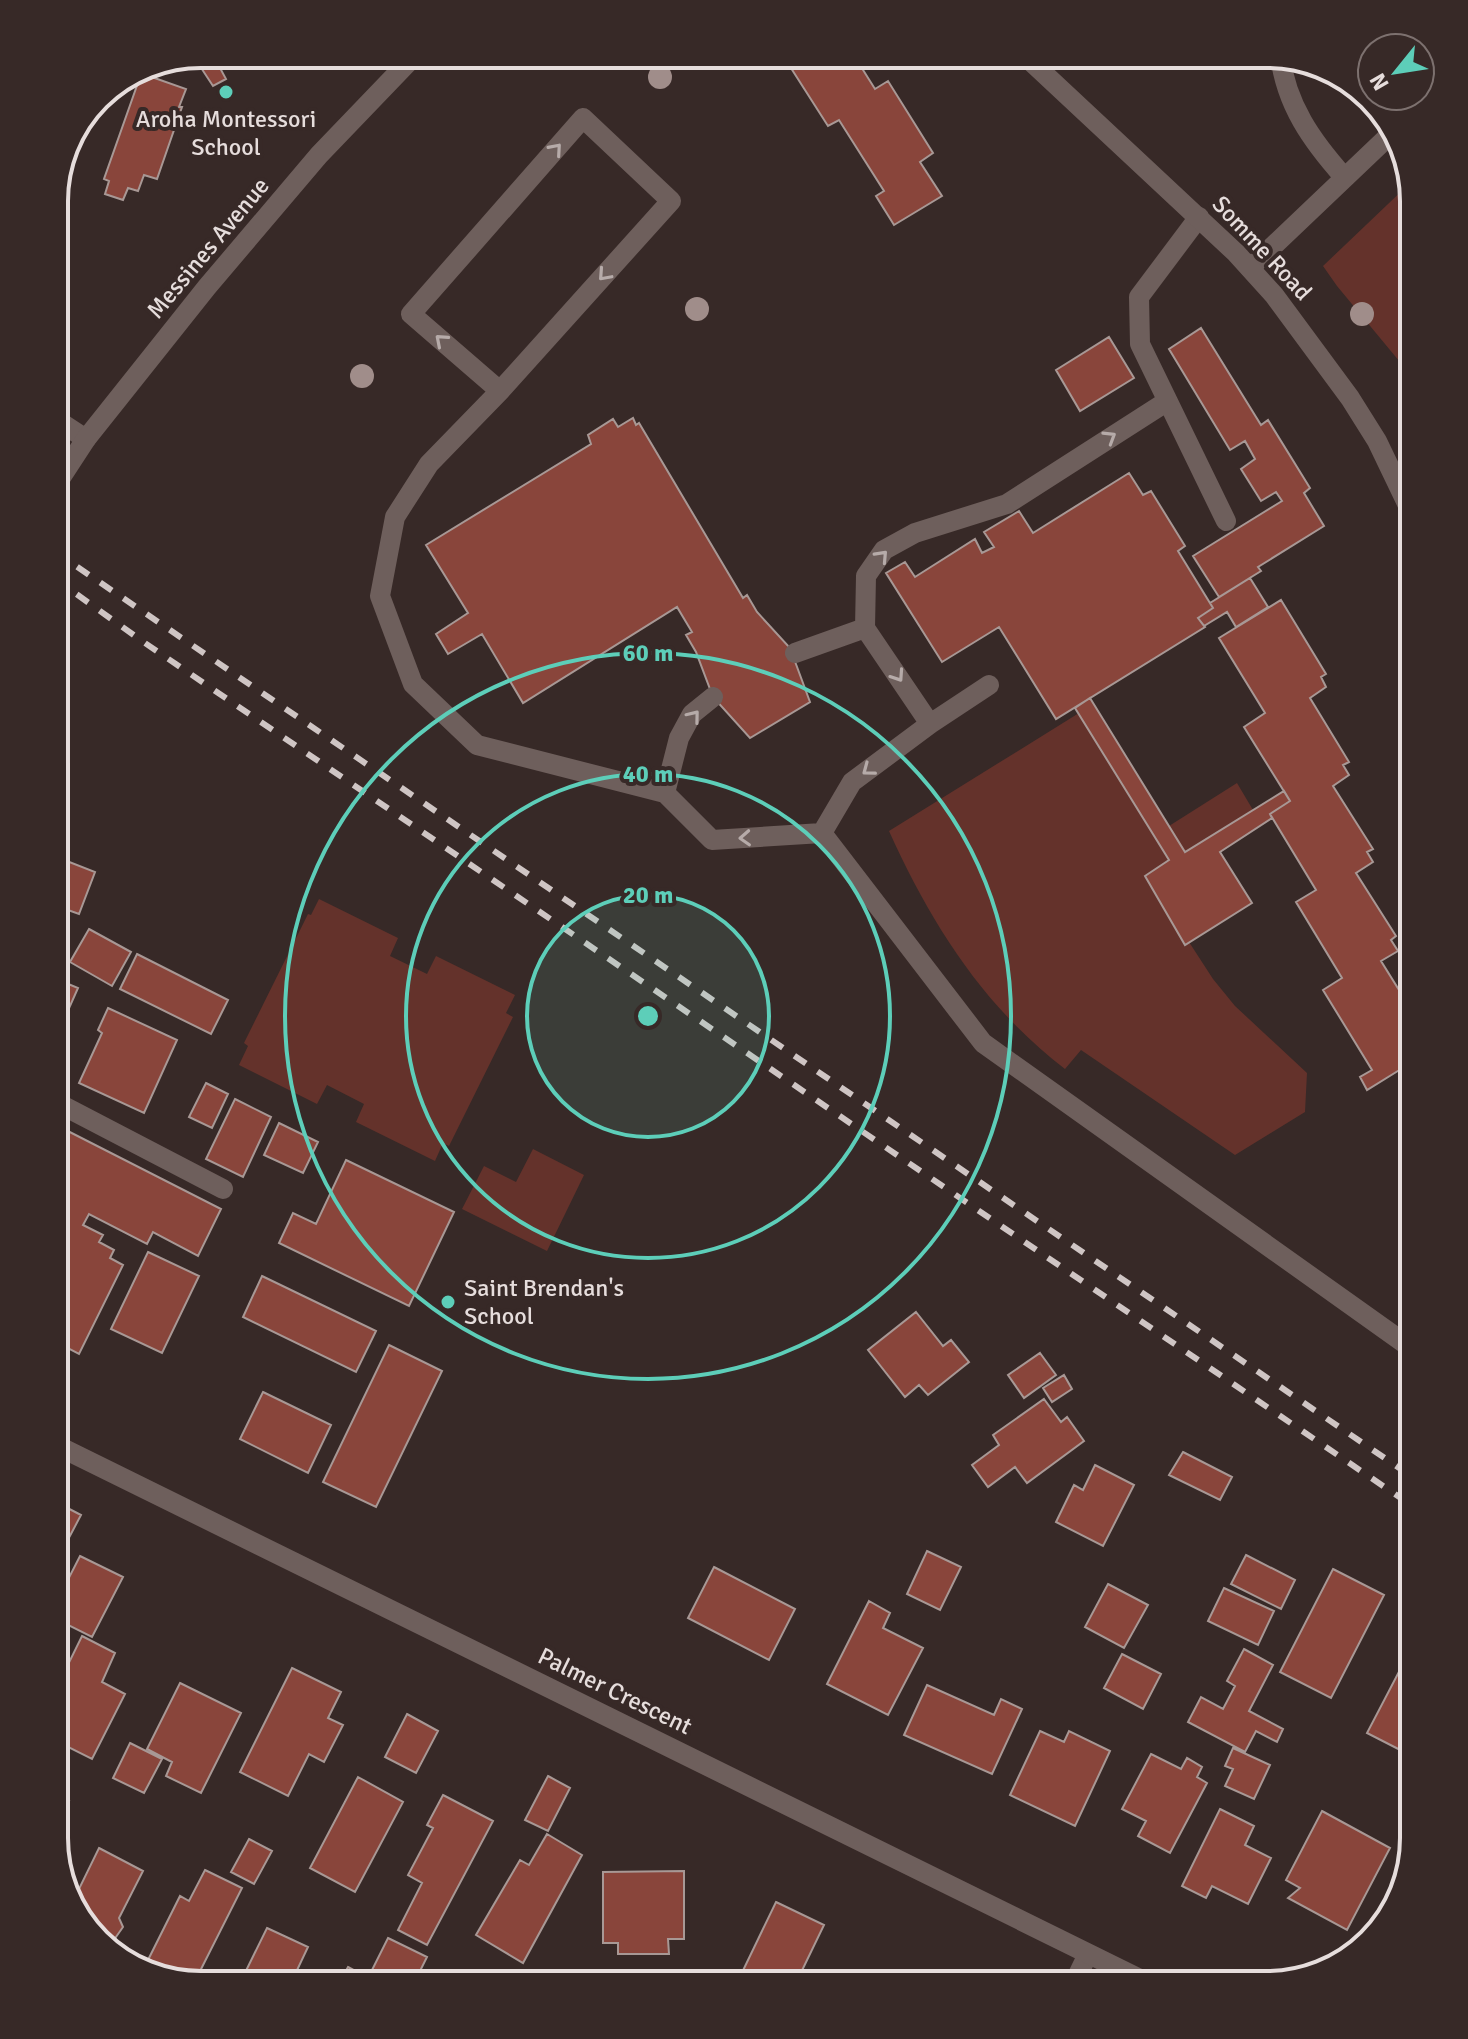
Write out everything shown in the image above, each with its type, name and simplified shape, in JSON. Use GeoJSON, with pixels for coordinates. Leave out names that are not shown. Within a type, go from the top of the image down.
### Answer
{"type":"FeatureCollection","features":[{"type":"Feature","properties":{"kind":"street","name":"Messines Avenue"},"geometry":{"type":"LineString","coordinates":[[68,467],[86,439],[207,287],[319,155],[403,68]]}},
{"type":"Feature","properties":{"kind":"street","name":"Somme Road"},"geometry":{"type":"LineString","coordinates":[[1038,68],[1250,268],[1306,335],[1350,398],[1377,441],[1400,489]]}},
{"type":"Feature","properties":{"kind":"street"},"geometry":{"type":"LineString","coordinates":[[1283,69],[1290,100],[1304,127],[1344,177]]}},
{"type":"Feature","properties":{"kind":"street"},"geometry":{"type":"LineString","coordinates":[[500,391],[411,314],[583,118],[671,201],[500,391],[429,464],[395,517],[380,596],[413,684],[477,745],[665,793],[712,840],[822,833]]}},
{"type":"Feature","properties":{"kind":"street"},"geometry":{"type":"LineString","coordinates":[[1250,268],[1384,140]]}},
{"type":"Feature","properties":{"kind":"street"},"geometry":{"type":"LineString","coordinates":[[1199,217],[1139,297],[1140,344],[1226,521]]}},
{"type":"Feature","properties":{"kind":"street"},"geometry":{"type":"LineString","coordinates":[[930,724],[865,628],[866,576],[884,550],[915,533],[1007,504],[1166,402]]}},
{"type":"Feature","properties":{"kind":"street"},"geometry":{"type":"LineString","coordinates":[[68,427],[86,439]]}},
{"type":"Feature","properties":{"kind":"street"},"geometry":{"type":"LineString","coordinates":[[795,653],[865,628]]}},
{"type":"Feature","properties":{"kind":"street"},"geometry":{"type":"LineString","coordinates":[[822,833],[852,782],[989,685]]}},
{"type":"Feature","properties":{"kind":"street"},"geometry":{"type":"LineString","coordinates":[[665,793],[679,738],[692,714],[713,697]]}},
{"type":"Feature","properties":{"kind":"street"},"geometry":{"type":"LineString","coordinates":[[822,833],[983,1043],[1400,1340]]}},
{"type":"Feature","properties":{"kind":"street"},"geometry":{"type":"LineString","coordinates":[[68,1108],[223,1189]]}},
{"type":"Feature","properties":{"kind":"street","name":"Palmer Crescent"},"geometry":{"type":"LineString","coordinates":[[68,1451],[1123,1971]]}},
{"type":"Feature","properties":{"kind":"street"},"geometry":{"type":"LineString","coordinates":[[1080,1971],[1088,1954]]}},
{"type":"Feature","properties":{"kind":"shaded area"},"geometry":{"type":"Polygon","coordinates":[[[1400,193],[1400,362],[1337,286],[1323,266],[1400,193]]]}},
{"type":"Feature","properties":{"kind":"shaded area"},"geometry":{"type":"Polygon","coordinates":[[[1079,713],[1169,860],[1145,876],[1185,944],[1189,942],[1235,1006],[1307,1073],[1305,1112],[1235,1155],[1081,1050],[1065,1069],[1036,1045],[1009,1019],[962,962],[923,899],[889,831],[1079,713]]]}},
{"type":"Feature","properties":{"kind":"shaded area"},"geometry":{"type":"Polygon","coordinates":[[[1237,783],[1253,810],[1185,852],[1169,826],[1237,783]]]}},
{"type":"Feature","properties":{"kind":"shaded area"},"geometry":{"type":"Polygon","coordinates":[[[319,899],[398,938],[390,956],[427,974],[436,956],[515,995],[506,1013],[513,1017],[449,1146],[443,1143],[435,1161],[356,1122],[364,1104],[327,1085],[317,1104],[239,1065],[248,1046],[244,1043],[308,914],[311,915],[319,899]]]}},
{"type":"Feature","properties":{"kind":"shaded area"},"geometry":{"type":"Polygon","coordinates":[[[533,1149],[584,1175],[547,1251],[462,1209],[484,1166],[516,1182],[533,1149]]]}},
{"type":"Feature","properties":{"kind":"building"},"geometry":{"type":"Polygon","coordinates":[[[201,68],[220,68],[226,79],[213,86],[201,68]]]}},
{"type":"Feature","properties":{"kind":"building"},"geometry":{"type":"Polygon","coordinates":[[[791,68],[862,68],[875,89],[888,81],[933,153],[920,162],[942,196],[894,225],[876,196],[884,191],[839,120],[828,126],[791,68]]]}},
{"type":"Feature","properties":{"kind":"building"},"geometry":{"type":"Polygon","coordinates":[[[153,77],[186,89],[157,179],[144,175],[138,191],[128,188],[123,200],[105,194],[109,181],[104,179],[137,85],[153,77]]]}},
{"type":"Feature","properties":{"kind":"building"},"geometry":{"type":"Polygon","coordinates":[[[1201,328],[1261,425],[1268,420],[1310,488],[1304,493],[1324,526],[1258,567],[1261,571],[1219,597],[1193,556],[1282,501],[1276,492],[1261,501],[1241,469],[1255,459],[1245,441],[1230,450],[1169,349],[1201,328]]]}},
{"type":"Feature","properties":{"kind":"building"},"geometry":{"type":"Polygon","coordinates":[[[1109,337],[1134,378],[1080,411],[1056,370],[1109,337]]]}},
{"type":"Feature","properties":{"kind":"building"},"geometry":{"type":"Polygon","coordinates":[[[633,418],[636,425],[639,423],[743,598],[747,595],[757,612],[790,648],[810,702],[750,738],[713,697],[686,635],[692,632],[677,607],[523,703],[482,634],[448,654],[436,634],[468,613],[426,545],[591,444],[588,435],[613,419],[618,427],[633,418]]]}},
{"type":"Feature","properties":{"kind":"building"},"geometry":{"type":"Polygon","coordinates":[[[1129,473],[1143,495],[1151,491],[1185,546],[1178,551],[1213,608],[1198,618],[1205,627],[1056,719],[999,627],[942,662],[886,573],[905,562],[915,577],[975,539],[982,553],[994,547],[984,532],[1019,511],[1033,533],[1129,473]]]}},
{"type":"Feature","properties":{"kind":"building"},"geometry":{"type":"Polygon","coordinates":[[[1250,578],[1268,607],[1236,627],[1227,612],[1204,626],[1198,618],[1213,608],[1210,603],[1250,578]]]}},
{"type":"Feature","properties":{"kind":"building"},"geometry":{"type":"Polygon","coordinates":[[[1281,600],[1326,674],[1321,677],[1326,687],[1310,698],[1349,762],[1343,765],[1349,775],[1333,786],[1373,849],[1367,852],[1373,862],[1356,873],[1396,936],[1391,940],[1398,951],[1381,961],[1400,992],[1400,1070],[1367,1090],[1360,1077],[1372,1070],[1323,990],[1342,978],[1296,902],[1316,890],[1270,814],[1290,801],[1244,727],[1265,713],[1219,638],[1281,600]]]}},
{"type":"Feature","properties":{"kind":"building"},"geometry":{"type":"Polygon","coordinates":[[[1090,698],[1185,852],[1284,791],[1290,801],[1270,814],[1272,818],[1220,852],[1252,903],[1185,945],[1145,876],[1169,860],[1075,708],[1090,698]]]}},
{"type":"Feature","properties":{"kind":"building"},"geometry":{"type":"Polygon","coordinates":[[[68,861],[95,872],[79,914],[68,910],[68,861]]]}},
{"type":"Feature","properties":{"kind":"building"},"geometry":{"type":"Polygon","coordinates":[[[89,929],[131,952],[112,986],[70,962],[89,929]]]}},
{"type":"Feature","properties":{"kind":"building"},"geometry":{"type":"Polygon","coordinates":[[[137,954],[228,1000],[211,1034],[120,989],[137,954]]]}},
{"type":"Feature","properties":{"kind":"building"},"geometry":{"type":"Polygon","coordinates":[[[68,984],[78,988],[68,1010],[68,984]]]}},
{"type":"Feature","properties":{"kind":"building"},"geometry":{"type":"Polygon","coordinates":[[[108,1008],[177,1040],[144,1113],[79,1083],[102,1033],[98,1030],[108,1008]]]}},
{"type":"Feature","properties":{"kind":"building"},"geometry":{"type":"Polygon","coordinates":[[[206,1083],[228,1094],[212,1128],[189,1117],[206,1083]]]}},
{"type":"Feature","properties":{"kind":"building"},"geometry":{"type":"Polygon","coordinates":[[[235,1099],[271,1117],[243,1177],[206,1159],[235,1099]]]}},
{"type":"Feature","properties":{"kind":"building"},"geometry":{"type":"Polygon","coordinates":[[[279,1123],[318,1142],[303,1173],[264,1155],[279,1123]]]}},
{"type":"Feature","properties":{"kind":"building"},"geometry":{"type":"Polygon","coordinates":[[[68,1131],[221,1209],[198,1256],[153,1232],[147,1244],[89,1214],[83,1225],[103,1235],[99,1242],[114,1250],[110,1258],[123,1265],[79,1354],[68,1348],[68,1131]]]}},
{"type":"Feature","properties":{"kind":"building"},"geometry":{"type":"Polygon","coordinates":[[[346,1160],[454,1212],[409,1306],[279,1243],[293,1213],[316,1224],[346,1160]]]}},
{"type":"Feature","properties":{"kind":"building"},"geometry":{"type":"Polygon","coordinates":[[[148,1252],[199,1276],[162,1353],[111,1329],[148,1252]]]}},
{"type":"Feature","properties":{"kind":"building"},"geometry":{"type":"Polygon","coordinates":[[[262,1276],[376,1331],[356,1372],[243,1317],[262,1276]]]}},
{"type":"Feature","properties":{"kind":"building"},"geometry":{"type":"Polygon","coordinates":[[[916,1312],[943,1346],[951,1340],[969,1362],[928,1395],[919,1385],[905,1397],[868,1350],[916,1312]]]}},
{"type":"Feature","properties":{"kind":"building"},"geometry":{"type":"Polygon","coordinates":[[[389,1345],[442,1371],[376,1507],[323,1482],[389,1345]]]}},
{"type":"Feature","properties":{"kind":"building"},"geometry":{"type":"Polygon","coordinates":[[[1040,1353],[1056,1375],[1024,1398],[1008,1375],[1040,1353]]]}},
{"type":"Feature","properties":{"kind":"building"},"geometry":{"type":"Polygon","coordinates":[[[1064,1375],[1072,1389],[1052,1402],[1043,1388],[1064,1375]]]}},
{"type":"Feature","properties":{"kind":"building"},"geometry":{"type":"Polygon","coordinates":[[[263,1392],[331,1425],[308,1473],[240,1439],[263,1392]]]}},
{"type":"Feature","properties":{"kind":"building"},"geometry":{"type":"Polygon","coordinates":[[[1044,1399],[1061,1422],[1067,1417],[1084,1441],[1027,1483],[1015,1467],[988,1487],[972,1465],[999,1445],[993,1435],[1044,1399]]]}},
{"type":"Feature","properties":{"kind":"building"},"geometry":{"type":"Polygon","coordinates":[[[1183,1452],[1232,1477],[1220,1500],[1169,1475],[1183,1452]]]}},
{"type":"Feature","properties":{"kind":"building"},"geometry":{"type":"Polygon","coordinates":[[[1095,1465],[1134,1485],[1103,1546],[1056,1522],[1074,1485],[1083,1490],[1095,1465]]]}},
{"type":"Feature","properties":{"kind":"building"},"geometry":{"type":"Polygon","coordinates":[[[68,1508],[81,1515],[68,1540],[68,1508]]]}},
{"type":"Feature","properties":{"kind":"building"},"geometry":{"type":"Polygon","coordinates":[[[927,1551],[961,1567],[940,1610],[907,1594],[927,1551]]]}},
{"type":"Feature","properties":{"kind":"building"},"geometry":{"type":"Polygon","coordinates":[[[1246,1555],[1295,1580],[1281,1609],[1231,1584],[1246,1555]]]}},
{"type":"Feature","properties":{"kind":"building"},"geometry":{"type":"Polygon","coordinates":[[[80,1556],[123,1577],[92,1637],[68,1625],[68,1580],[80,1556]]]}},
{"type":"Feature","properties":{"kind":"building"},"geometry":{"type":"Polygon","coordinates":[[[714,1567],[795,1609],[769,1660],[688,1618],[714,1567]]]}},
{"type":"Feature","properties":{"kind":"building"},"geometry":{"type":"Polygon","coordinates":[[[1333,1569],[1384,1595],[1331,1698],[1280,1672],[1333,1569]]]}},
{"type":"Feature","properties":{"kind":"building"},"geometry":{"type":"Polygon","coordinates":[[[1108,1584],[1148,1605],[1124,1648],[1085,1627],[1108,1584]]]}},
{"type":"Feature","properties":{"kind":"building"},"geometry":{"type":"Polygon","coordinates":[[[1224,1588],[1274,1611],[1258,1645],[1208,1621],[1224,1588]]]}},
{"type":"Feature","properties":{"kind":"building"},"geometry":{"type":"Polygon","coordinates":[[[869,1601],[890,1613],[883,1628],[923,1648],[888,1715],[827,1684],[869,1601]]]}},
{"type":"Feature","properties":{"kind":"building"},"geometry":{"type":"Polygon","coordinates":[[[82,1636],[115,1653],[102,1682],[125,1694],[92,1759],[68,1747],[68,1664],[82,1636]]]}},
{"type":"Feature","properties":{"kind":"building"},"geometry":{"type":"Polygon","coordinates":[[[1244,1649],[1273,1665],[1249,1711],[1283,1729],[1277,1742],[1256,1731],[1245,1752],[1188,1722],[1201,1697],[1223,1709],[1235,1686],[1227,1681],[1244,1649]]]}},
{"type":"Feature","properties":{"kind":"building"},"geometry":{"type":"Polygon","coordinates":[[[1122,1654],[1161,1674],[1143,1709],[1104,1688],[1122,1654]]]}},
{"type":"Feature","properties":{"kind":"building"},"geometry":{"type":"Polygon","coordinates":[[[292,1668],[341,1692],[328,1718],[343,1725],[324,1762],[309,1754],[288,1796],[240,1772],[292,1668]]]}},
{"type":"Feature","properties":{"kind":"building"},"geometry":{"type":"Polygon","coordinates":[[[1400,1670],[1400,1750],[1367,1733],[1400,1670]]]}},
{"type":"Feature","properties":{"kind":"building"},"geometry":{"type":"Polygon","coordinates":[[[180,1683],[241,1713],[201,1793],[166,1776],[172,1762],[147,1749],[180,1683]]]}},
{"type":"Feature","properties":{"kind":"building"},"geometry":{"type":"Polygon","coordinates":[[[927,1685],[994,1715],[1001,1699],[1022,1709],[992,1774],[904,1735],[927,1685]]]}},
{"type":"Feature","properties":{"kind":"building"},"geometry":{"type":"Polygon","coordinates":[[[407,1714],[438,1731],[416,1773],[385,1757],[407,1714]]]}},
{"type":"Feature","properties":{"kind":"building"},"geometry":{"type":"Polygon","coordinates":[[[1040,1731],[1064,1742],[1069,1731],[1110,1751],[1075,1826],[1010,1795],[1040,1731]]]}},
{"type":"Feature","properties":{"kind":"building"},"geometry":{"type":"Polygon","coordinates":[[[130,1743],[162,1759],[144,1793],[113,1778],[130,1743]]]}},
{"type":"Feature","properties":{"kind":"building"},"geometry":{"type":"Polygon","coordinates":[[[1233,1748],[1270,1765],[1254,1799],[1225,1786],[1233,1769],[1225,1766],[1233,1748]]]}},
{"type":"Feature","properties":{"kind":"building"},"geometry":{"type":"Polygon","coordinates":[[[1151,1754],[1181,1769],[1187,1758],[1202,1767],[1197,1777],[1207,1783],[1170,1853],[1138,1836],[1146,1821],[1122,1809],[1151,1754]]]}},
{"type":"Feature","properties":{"kind":"building"},"geometry":{"type":"Polygon","coordinates":[[[548,1776],[570,1788],[548,1831],[525,1820],[548,1776]]]}},
{"type":"Feature","properties":{"kind":"building"},"geometry":{"type":"Polygon","coordinates":[[[358,1777],[403,1802],[355,1892],[310,1868],[358,1777]]]}},
{"type":"Feature","properties":{"kind":"building"},"geometry":{"type":"Polygon","coordinates":[[[443,1795],[493,1821],[427,1945],[398,1930],[422,1883],[408,1875],[433,1828],[427,1825],[443,1795]]]}},
{"type":"Feature","properties":{"kind":"building"},"geometry":{"type":"Polygon","coordinates":[[[1220,1809],[1254,1826],[1245,1845],[1271,1858],[1248,1904],[1212,1886],[1206,1898],[1182,1886],[1220,1809]]]}},
{"type":"Feature","properties":{"kind":"building"},"geometry":{"type":"Polygon","coordinates":[[[1322,1811],[1390,1848],[1347,1930],[1288,1898],[1300,1888],[1286,1880],[1322,1811]]]}},
{"type":"Feature","properties":{"kind":"building"},"geometry":{"type":"Polygon","coordinates":[[[547,1834],[582,1855],[523,1963],[476,1935],[520,1860],[529,1865],[547,1834]]]}},
{"type":"Feature","properties":{"kind":"building"},"geometry":{"type":"Polygon","coordinates":[[[249,1839],[272,1851],[254,1884],[231,1872],[249,1839]]]}},
{"type":"Feature","properties":{"kind":"building"},"geometry":{"type":"Polygon","coordinates":[[[99,1848],[143,1871],[119,1918],[123,1927],[115,1939],[96,1919],[79,1889],[99,1848]]]}},
{"type":"Feature","properties":{"kind":"building"},"geometry":{"type":"Polygon","coordinates":[[[205,1870],[242,1888],[200,1971],[175,1968],[148,1959],[180,1896],[189,1901],[205,1870]]]}},
{"type":"Feature","properties":{"kind":"building"},"geometry":{"type":"Polygon","coordinates":[[[684,1871],[684,1939],[668,1939],[669,1954],[618,1954],[618,1943],[603,1943],[603,1872],[684,1871]]]}},
{"type":"Feature","properties":{"kind":"building"},"geometry":{"type":"Polygon","coordinates":[[[776,1902],[824,1925],[802,1971],[743,1971],[776,1902]]]}},
{"type":"Feature","properties":{"kind":"building"},"geometry":{"type":"Polygon","coordinates":[[[267,1928],[308,1947],[297,1971],[246,1971],[267,1928]]]}},
{"type":"Feature","properties":{"kind":"building"},"geometry":{"type":"Polygon","coordinates":[[[388,1938],[427,1957],[420,1971],[372,1971],[388,1938]]]}},
{"type":"Feature","properties":{"kind":"railway"},"geometry":{"type":"LineString","coordinates":[[68,561],[1400,1468]]}},
{"type":"Feature","properties":{"kind":"railway"},"geometry":{"type":"LineString","coordinates":[[68,588],[1400,1497]]}},
{"type":"Feature","properties":{"kind":"place","name":"Aroha Montessori School"},"geometry":{"type":"Point","coordinates":[226,92]}},
{"type":"Feature","properties":{"kind":"place","name":"Saint Brendan's School"},"geometry":{"type":"Point","coordinates":[448,1302]}}]}
